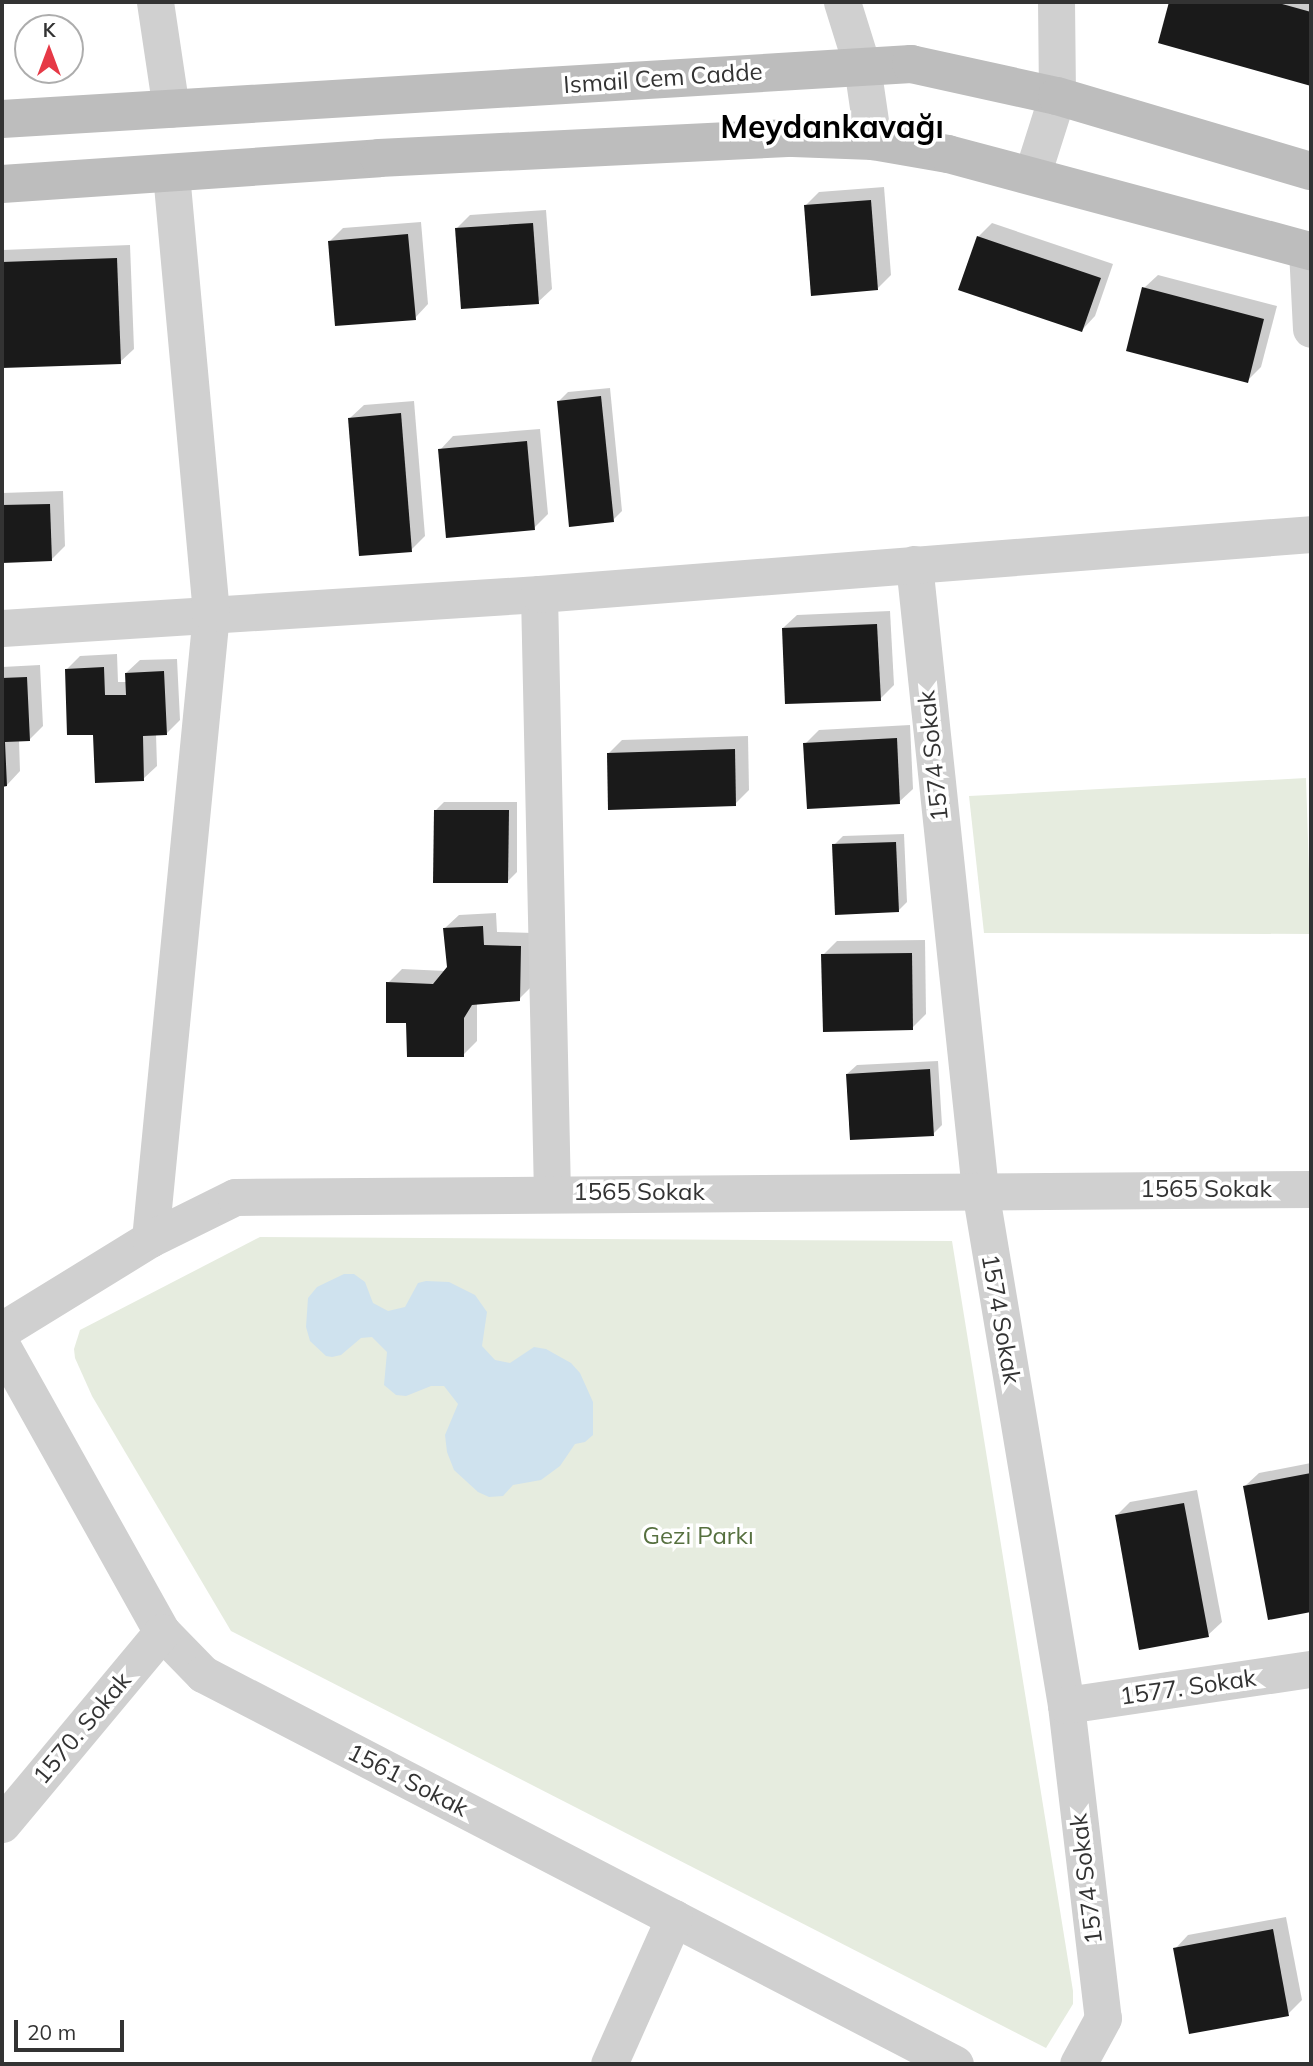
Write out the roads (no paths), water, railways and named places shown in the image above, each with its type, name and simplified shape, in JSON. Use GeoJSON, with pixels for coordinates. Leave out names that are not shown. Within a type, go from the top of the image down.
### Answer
{"type":"FeatureCollection","features":[{"type":"Feature","properties":{"kind":"main road","name":"Ismail Cem Cadde"},"geometry":{"type":"LineString","coordinates":[[2,119],[911,64],[1057,96],[1311,171]]}},
{"type":"Feature","properties":{"kind":"main road"},"geometry":{"type":"LineString","coordinates":[[2,184],[379,158],[779,139],[873,141],[948,153],[1309,250]]}},
{"type":"Feature","properties":{"kind":"street"},"geometry":{"type":"LineString","coordinates":[[155,2],[171,108]]}},
{"type":"Feature","properties":{"kind":"street"},"geometry":{"type":"LineString","coordinates":[[842,2],[862,66],[873,141]]}},
{"type":"Feature","properties":{"kind":"street"},"geometry":{"type":"LineString","coordinates":[[1032,175],[1057,96],[1056,2]]}},
{"type":"Feature","properties":{"kind":"street"},"geometry":{"type":"LineString","coordinates":[[150,1238],[211,613],[171,174]]}},
{"type":"Feature","properties":{"kind":"street"},"geometry":{"type":"LineString","coordinates":[[1309,250],[1311,329]]}},
{"type":"Feature","properties":{"kind":"street"},"geometry":{"type":"LineString","coordinates":[[2,628],[539,594],[1311,534]]}},
{"type":"Feature","properties":{"kind":"street","name":"1574 Sokak"},"geometry":{"type":"LineString","coordinates":[[914,564],[980,1190],[1066,1705],[1103,2018],[1079,2064]]}},
{"type":"Feature","properties":{"kind":"street"},"geometry":{"type":"LineString","coordinates":[[539,594],[552,1193]]}},
{"type":"Feature","properties":{"kind":"street","name":"1565 Sokak"},"geometry":{"type":"LineString","coordinates":[[2,1330],[150,1238],[235,1197],[1311,1189]]}},
{"type":"Feature","properties":{"kind":"street","name":"1561 Sokak"},"geometry":{"type":"LineString","coordinates":[[2,1346],[162,1632],[203,1674],[955,2064]]}},
{"type":"Feature","properties":{"kind":"street","name":"1570. Sokak"},"geometry":{"type":"LineString","coordinates":[[2,1824],[162,1632]]}},
{"type":"Feature","properties":{"kind":"street","name":"1577. Sokak"},"geometry":{"type":"LineString","coordinates":[[1066,1705],[1311,1670]]}},
{"type":"Feature","properties":{"kind":"street"},"geometry":{"type":"LineString","coordinates":[[609,2064],[674,1918]]}},
{"type":"Feature","properties":{"kind":"water"},"geometry":{"type":"Polygon","coordinates":[[[344,1274],[354,1274],[365,1282],[373,1303],[388,1311],[405,1307],[418,1283],[426,1281],[449,1282],[475,1295],[487,1312],[482,1346],[495,1360],[510,1363],[534,1347],[546,1349],[571,1363],[580,1373],[593,1402],[593,1435],[585,1442],[575,1444],[560,1466],[541,1480],[513,1485],[503,1496],[489,1497],[478,1492],[454,1470],[447,1452],[445,1435],[458,1404],[444,1386],[431,1386],[406,1396],[396,1395],[384,1385],[387,1352],[372,1337],[361,1338],[341,1355],[332,1357],[326,1356],[310,1341],[306,1327],[308,1298],[317,1287],[344,1274]]]}},
{"type":"Feature","properties":{"kind":"district","name":"Meydankavağı"},"geometry":{"type":"Point","coordinates":[832,126]}},
{"type":"Feature","properties":{"kind":"park label","name":"Gezi Parkı"},"geometry":{"type":"Point","coordinates":[698,1536]}}]}
